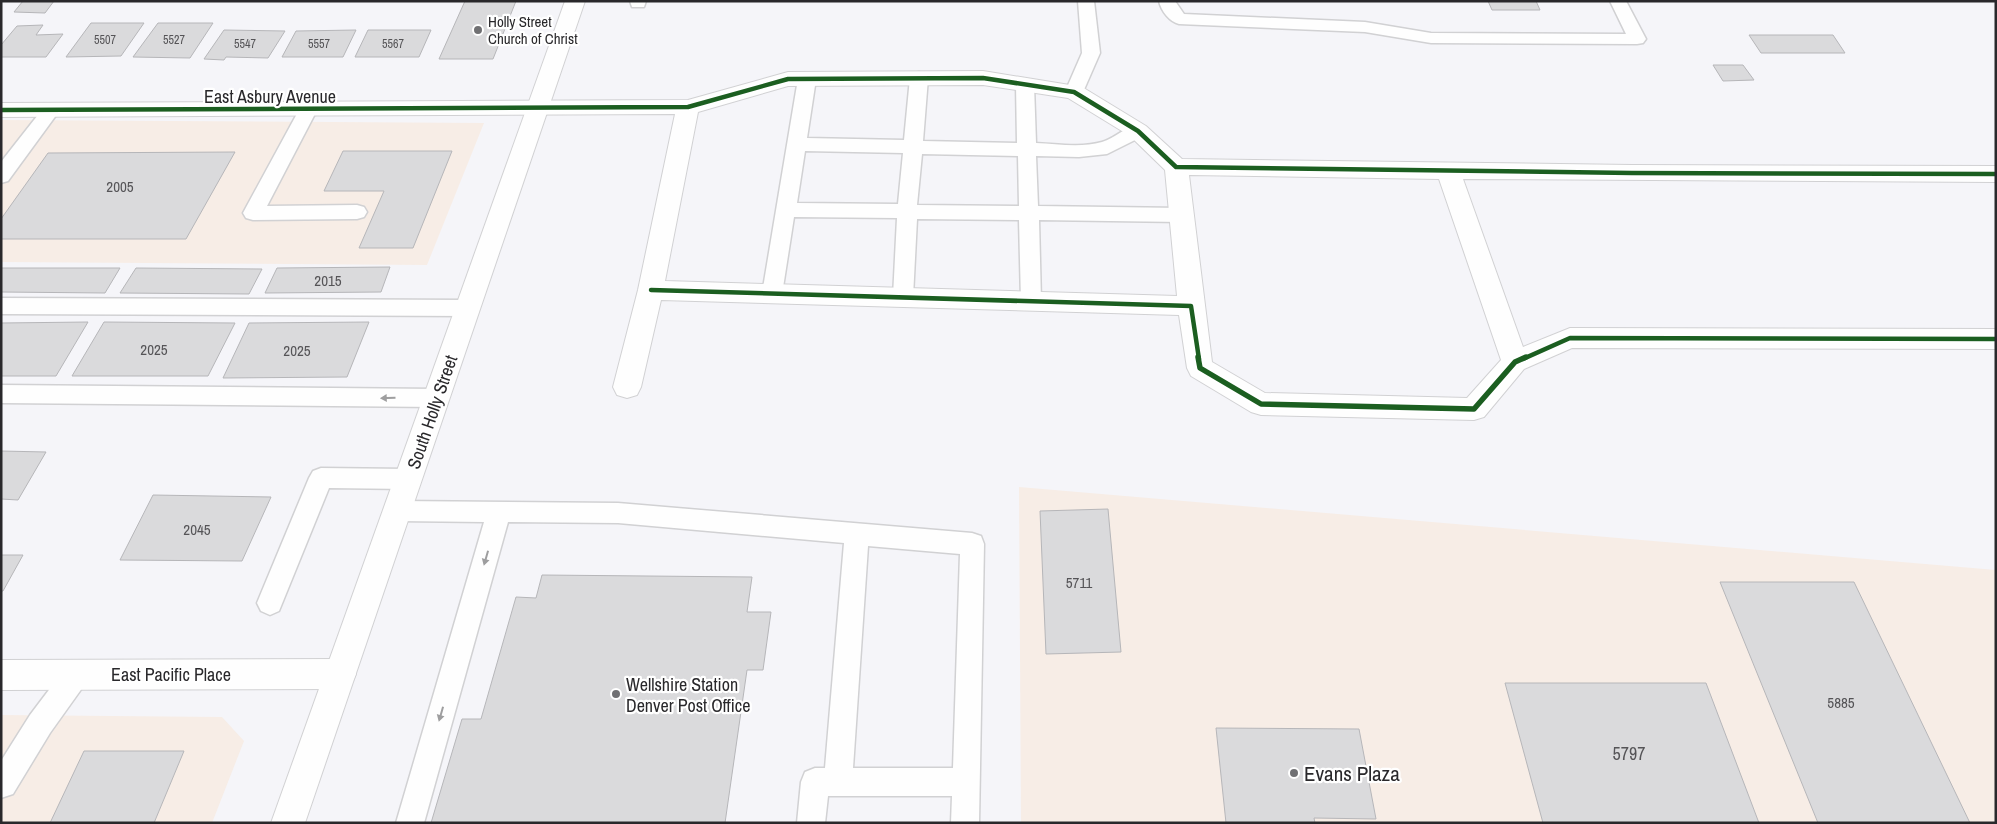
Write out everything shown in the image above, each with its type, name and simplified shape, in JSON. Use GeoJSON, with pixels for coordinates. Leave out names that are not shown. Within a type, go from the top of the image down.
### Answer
{"type":"FeatureCollection","features":[{"type":"Feature","properties":{"kind":"street","name":"South Holly Street"},"geometry":{"type":"LineString","coordinates":[[288,823],[575,1]]}},
{"type":"Feature","properties":{"kind":"street","name":"East Asbury Avenue"},"geometry":{"type":"LineString","coordinates":[[1,110],[688,107],[788,79],[983,78],[1074,92]]}},
{"type":"Feature","properties":{"kind":"street"},"geometry":{"type":"LineString","coordinates":[[1074,92],[1138,131],[1176,167],[1191,306],[1200,368],[1261,404],[1474,409],[1515,362],[1570,338],[1996,339]]}},
{"type":"Feature","properties":{"kind":"street"},"geometry":{"type":"LineString","coordinates":[[627,387],[651,290],[688,107]]}},
{"type":"Feature","properties":{"kind":"street"},"geometry":{"type":"LineString","coordinates":[[1176,167],[1448,171],[1996,174]]}},
{"type":"Feature","properties":{"kind":"street"},"geometry":{"type":"LineString","coordinates":[[1448,171],[1515,362]]}},
{"type":"Feature","properties":{"kind":"street"},"geometry":{"type":"LineString","coordinates":[[651,290],[1191,306]]}},
{"type":"Feature","properties":{"kind":"street","name":"East Pacific Place"},"geometry":{"type":"LineString","coordinates":[[1,675],[340,674]]}},
{"type":"Feature","properties":{"kind":"lane"},"geometry":{"type":"LineString","coordinates":[[1074,92],[1091,53],[1086,1]]}},
{"type":"Feature","properties":{"kind":"lane"},"geometry":{"type":"LineString","coordinates":[[1167,1],[1168,6],[1179,19],[1365,26],[1431,38],[1637,39],[1618,1]]}},
{"type":"Feature","properties":{"kind":"lane"},"geometry":{"type":"LineString","coordinates":[[903,297],[907,211],[919,78]]}},
{"type":"Feature","properties":{"kind":"lane"},"geometry":{"type":"LineString","coordinates":[[772,294],[807,79]]}},
{"type":"Feature","properties":{"kind":"lane"},"geometry":{"type":"LineString","coordinates":[[1025,85],[1031,301]]}},
{"type":"Feature","properties":{"kind":"lane"},"geometry":{"type":"LineString","coordinates":[[1,176],[51,110]]}},
{"type":"Feature","properties":{"kind":"lane"},"geometry":{"type":"LineString","coordinates":[[308,110],[253,213],[357,212]]}},
{"type":"Feature","properties":{"kind":"lane"},"geometry":{"type":"LineString","coordinates":[[797,144],[1078,151],[1107,148],[1120,143],[1138,131]]}},
{"type":"Feature","properties":{"kind":"lane"},"geometry":{"type":"LineString","coordinates":[[786,210],[1181,214]]}},
{"type":"Feature","properties":{"kind":"lane"},"geometry":{"type":"LineString","coordinates":[[1,306],[468,308]]}},
{"type":"Feature","properties":{"kind":"lane"},"geometry":{"type":"LineString","coordinates":[[1,394],[437,398]]}},
{"type":"Feature","properties":{"kind":"lane"},"geometry":{"type":"LineString","coordinates":[[270,604],[321,478],[408,479]]}},
{"type":"Feature","properties":{"kind":"lane"},"geometry":{"type":"LineString","coordinates":[[398,511],[618,513],[972,544],[965,823]]}},
{"type":"Feature","properties":{"kind":"lane"},"geometry":{"type":"LineString","coordinates":[[410,823],[499,511]]}},
{"type":"Feature","properties":{"kind":"lane"},"geometry":{"type":"LineString","coordinates":[[838,782],[857,534]]}},
{"type":"Feature","properties":{"kind":"lane"},"geometry":{"type":"LineString","coordinates":[[1,784],[4,784],[40,724],[76,675]]}},
{"type":"Feature","properties":{"kind":"lane"},"geometry":{"type":"LineString","coordinates":[[811,823],[815,782],[966,782]]}},
{"type":"Feature","properties":{"kind":"shaded area"},"geometry":{"type":"Polygon","coordinates":[[[1,120],[484,123],[427,265],[1,262],[1,120]]]}},
{"type":"Feature","properties":{"kind":"shaded area"},"geometry":{"type":"Polygon","coordinates":[[[1019,487],[1996,570],[1996,823],[1021,823],[1019,487]]]}},
{"type":"Feature","properties":{"kind":"shaded area"},"geometry":{"type":"Polygon","coordinates":[[[1,715],[222,717],[244,741],[212,823],[1,823],[1,715]]]}},
{"type":"Feature","properties":{"kind":"building"},"geometry":{"type":"Polygon","coordinates":[[[23,1],[54,1],[45,13],[14,12],[23,1]]]}},
{"type":"Feature","properties":{"kind":"building","name":"Holly Street Church of Christ"},"geometry":{"type":"Polygon","coordinates":[[[465,1],[516,1],[493,59],[439,59],[465,1]]]}},
{"type":"Feature","properties":{"kind":"building"},"geometry":{"type":"Polygon","coordinates":[[[1488,1],[1536,1],[1540,10],[1492,10],[1488,1]]]}},
{"type":"Feature","properties":{"kind":"building"},"geometry":{"type":"Polygon","coordinates":[[[91,23],[144,23],[121,56],[66,57],[91,23]]]}},
{"type":"Feature","properties":{"kind":"building"},"geometry":{"type":"Polygon","coordinates":[[[158,23],[213,23],[190,58],[133,57],[158,23]]]}},
{"type":"Feature","properties":{"kind":"building"},"geometry":{"type":"Polygon","coordinates":[[[43,25],[36,35],[63,34],[46,57],[1,57],[1,45],[17,26],[43,25]]]}},
{"type":"Feature","properties":{"kind":"building"},"geometry":{"type":"Polygon","coordinates":[[[224,30],[285,31],[268,58],[226,57],[224,60],[204,59],[224,30]]]}},
{"type":"Feature","properties":{"kind":"building"},"geometry":{"type":"Polygon","coordinates":[[[356,30],[343,57],[282,57],[296,31],[356,30]]]}},
{"type":"Feature","properties":{"kind":"building"},"geometry":{"type":"Polygon","coordinates":[[[368,30],[431,30],[419,57],[355,57],[368,30]]]}},
{"type":"Feature","properties":{"kind":"building"},"geometry":{"type":"Polygon","coordinates":[[[1749,35],[1833,35],[1845,53],[1761,53],[1749,35]]]}},
{"type":"Feature","properties":{"kind":"building"},"geometry":{"type":"Polygon","coordinates":[[[1713,65],[1743,65],[1754,80],[1723,81],[1713,65]]]}},
{"type":"Feature","properties":{"kind":"building"},"geometry":{"type":"Polygon","coordinates":[[[343,151],[452,151],[413,248],[359,248],[384,191],[324,191],[343,151]]]}},
{"type":"Feature","properties":{"kind":"building"},"geometry":{"type":"Polygon","coordinates":[[[235,152],[186,239],[1,239],[1,219],[48,153],[235,152]]]}},
{"type":"Feature","properties":{"kind":"building"},"geometry":{"type":"Polygon","coordinates":[[[390,267],[381,292],[265,293],[277,268],[390,267]]]}},
{"type":"Feature","properties":{"kind":"building"},"geometry":{"type":"Polygon","coordinates":[[[1,268],[120,268],[105,293],[1,292],[1,268]]]}},
{"type":"Feature","properties":{"kind":"building"},"geometry":{"type":"Polygon","coordinates":[[[136,268],[262,269],[249,294],[120,293],[136,268]]]}},
{"type":"Feature","properties":{"kind":"building"},"geometry":{"type":"Polygon","coordinates":[[[88,322],[56,376],[1,376],[1,323],[88,322]]]}},
{"type":"Feature","properties":{"kind":"building"},"geometry":{"type":"Polygon","coordinates":[[[104,322],[235,323],[208,376],[72,376],[104,322]]]}},
{"type":"Feature","properties":{"kind":"building"},"geometry":{"type":"Polygon","coordinates":[[[369,322],[347,377],[223,378],[249,323],[369,322]]]}},
{"type":"Feature","properties":{"kind":"building"},"geometry":{"type":"Polygon","coordinates":[[[1,451],[46,452],[18,500],[1,499],[1,451]]]}},
{"type":"Feature","properties":{"kind":"building"},"geometry":{"type":"Polygon","coordinates":[[[153,495],[271,497],[242,561],[120,560],[153,495]]]}},
{"type":"Feature","properties":{"kind":"building"},"geometry":{"type":"Polygon","coordinates":[[[1108,509],[1121,652],[1046,654],[1040,511],[1108,509]]]}},
{"type":"Feature","properties":{"kind":"building"},"geometry":{"type":"Polygon","coordinates":[[[1,555],[23,555],[3,591],[1,591],[1,555]]]}},
{"type":"Feature","properties":{"kind":"building","name":"Wellshire Station Denver Post Office"},"geometry":{"type":"Polygon","coordinates":[[[542,575],[752,577],[747,612],[771,612],[763,670],[747,670],[725,823],[431,823],[462,719],[481,719],[516,597],[536,598],[542,575]]]}},
{"type":"Feature","properties":{"kind":"building"},"geometry":{"type":"Polygon","coordinates":[[[1720,582],[1854,582],[1970,823],[1818,823],[1720,582]]]}},
{"type":"Feature","properties":{"kind":"building"},"geometry":{"type":"Polygon","coordinates":[[[1505,683],[1706,683],[1759,823],[1543,823],[1505,683]]]}},
{"type":"Feature","properties":{"kind":"building","name":"Evans Plaza"},"geometry":{"type":"Polygon","coordinates":[[[1216,728],[1359,729],[1376,819],[1314,818],[1315,823],[1226,823],[1216,728]]]}},
{"type":"Feature","properties":{"kind":"building"},"geometry":{"type":"Polygon","coordinates":[[[84,751],[184,751],[154,823],[50,823],[84,751]]]}},
{"type":"Feature","properties":{"kind":"cycle path"},"geometry":{"type":"LineString","coordinates":[[1,110],[688,107],[788,79],[983,78],[1074,92],[1138,131],[1176,167],[1632,173],[1996,174]]}},
{"type":"Feature","properties":{"kind":"cycle path"},"geometry":{"type":"LineString","coordinates":[[651,290],[1191,306],[1200,368],[1261,404],[1474,409],[1515,362],[1570,338],[1996,339]]}},
{"type":"Feature","properties":{"kind":"place","name":"Holly Street Church of Christ"},"geometry":{"type":"Point","coordinates":[478,30]}},
{"type":"Feature","properties":{"kind":"place","name":"Wellshire Station Denver Post Office"},"geometry":{"type":"Point","coordinates":[616,694]}},
{"type":"Feature","properties":{"kind":"place","name":"Evans Plaza"},"geometry":{"type":"Point","coordinates":[1294,773]}}]}
